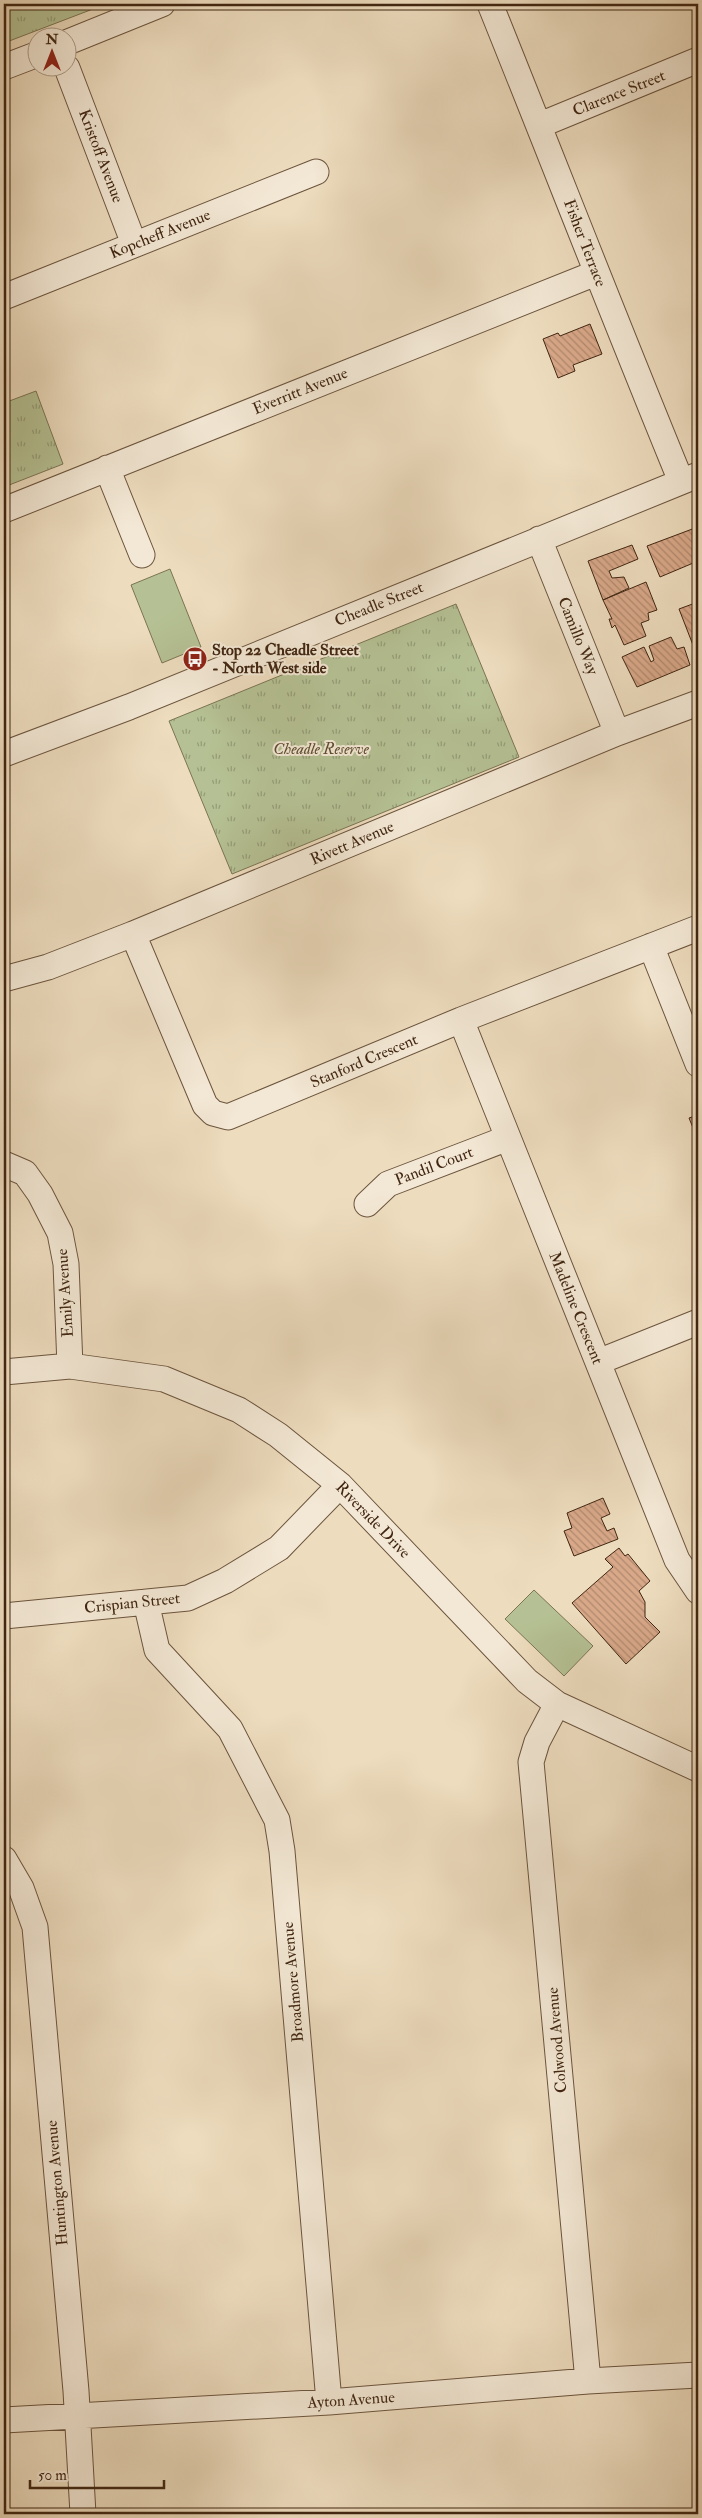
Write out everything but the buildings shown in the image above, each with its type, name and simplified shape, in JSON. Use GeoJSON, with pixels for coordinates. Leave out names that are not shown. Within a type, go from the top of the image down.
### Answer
{"type":"FeatureCollection","features":[{"type":"Feature","properties":{"kind":"street"},"geometry":{"type":"LineString","coordinates":[[78,38],[162,4]]}},
{"type":"Feature","properties":{"kind":"street","name":"Fisher Terrace"},"geometry":{"type":"LineString","coordinates":[[490,4],[540,125],[596,273],[690,478]]}},
{"type":"Feature","properties":{"kind":"street"},"geometry":{"type":"LineString","coordinates":[[4,67],[28,58]]}},
{"type":"Feature","properties":{"kind":"street","name":"Clarence Street"},"geometry":{"type":"LineString","coordinates":[[540,125],[698,60]]}},
{"type":"Feature","properties":{"kind":"street","name":"Kristoff Avenue"},"geometry":{"type":"LineString","coordinates":[[71,78],[134,244]]}},
{"type":"Feature","properties":{"kind":"street","name":"Kopcheff Avenue"},"geometry":{"type":"LineString","coordinates":[[4,296],[316,172]]}},
{"type":"Feature","properties":{"kind":"street","name":"Everritt Avenue"},"geometry":{"type":"LineString","coordinates":[[4,510],[596,273]]}},
{"type":"Feature","properties":{"kind":"street"},"geometry":{"type":"LineString","coordinates":[[107,468],[142,555]]}},
{"type":"Feature","properties":{"kind":"street","name":"Cheadle Street"},"geometry":{"type":"LineString","coordinates":[[4,754],[138,703],[690,478]]}},
{"type":"Feature","properties":{"kind":"street","name":"Camillo Way"},"geometry":{"type":"LineString","coordinates":[[539,539],[617,733]]}},
{"type":"Feature","properties":{"kind":"street","name":"Rivett Avenue"},"geometry":{"type":"LineString","coordinates":[[4,979],[48,967],[134,934],[617,733],[698,703]]}},
{"type":"Feature","properties":{"kind":"street","name":"Stanford Crescent"},"geometry":{"type":"LineString","coordinates":[[134,934],[205,1106],[213,1113],[228,1117],[461,1020],[698,928]]}},
{"type":"Feature","properties":{"kind":"street"},"geometry":{"type":"LineString","coordinates":[[651,946],[698,1064]]}},
{"type":"Feature","properties":{"kind":"street","name":"Madeline Crescent"},"geometry":{"type":"LineString","coordinates":[[461,1020],[678,1560],[698,1591]]}},
{"type":"Feature","properties":{"kind":"street","name":"Pandil Court"},"geometry":{"type":"LineString","coordinates":[[367,1204],[388,1184],[508,1138]]}},
{"type":"Feature","properties":{"kind":"street","name":"Emily Avenue"},"geometry":{"type":"LineString","coordinates":[[4,1164],[24,1173],[40,1194],[60,1233],[66,1264],[70,1366]]}},
{"type":"Feature","properties":{"kind":"street"},"geometry":{"type":"LineString","coordinates":[[598,1362],[698,1322]]}},
{"type":"Feature","properties":{"kind":"street","name":"Riverside Drive"},"geometry":{"type":"LineString","coordinates":[[4,1372],[70,1366],[164,1379],[239,1410],[278,1435],[340,1484],[527,1681],[557,1704],[698,1768]]}},
{"type":"Feature","properties":{"kind":"street","name":"Crispian Street"},"geometry":{"type":"LineString","coordinates":[[4,1616],[188,1598],[225,1581],[280,1548],[340,1484]]}},
{"type":"Feature","properties":{"kind":"street","name":"Broadmore Avenue"},"geometry":{"type":"LineString","coordinates":[[146,1602],[157,1650],[230,1729],[277,1820],[282,1852],[329,2402]]}},
{"type":"Feature","properties":{"kind":"street","name":"Colwood Avenue"},"geometry":{"type":"LineString","coordinates":[[557,1704],[537,1742],[532,1762],[588,2381]]}},
{"type":"Feature","properties":{"kind":"street","name":"Huntington Avenue"},"geometry":{"type":"LineString","coordinates":[[4,1859],[21,1888],[35,1927],[78,2416],[83,2514]]}},
{"type":"Feature","properties":{"kind":"street","name":"Ayton Avenue"},"geometry":{"type":"LineString","coordinates":[[4,2420],[329,2402],[588,2381],[698,2375]]}},
{"type":"Feature","properties":{"kind":"green space"},"geometry":{"type":"Polygon","coordinates":[[[4,4],[106,4],[43,28],[28,28],[28,34],[4,43],[4,4]]]}},
{"type":"Feature","properties":{"kind":"green space"},"geometry":{"type":"Polygon","coordinates":[[[36,391],[63,464],[4,487],[4,403],[36,391]]]}},
{"type":"Feature","properties":{"kind":"green space"},"geometry":{"type":"Polygon","coordinates":[[[170,569],[201,647],[162,663],[131,585],[170,569]]]}},
{"type":"Feature","properties":{"kind":"green space","name":"Cheadle Reserve"},"geometry":{"type":"Polygon","coordinates":[[[456,604],[519,757],[232,874],[169,721],[456,604]]]}},
{"type":"Feature","properties":{"kind":"green space"},"geometry":{"type":"Polygon","coordinates":[[[534,1590],[593,1646],[564,1676],[505,1619],[534,1590]]]}},
{"type":"Feature","properties":{"kind":"place","name":"Stop 22 Cheadle Street - North West side"},"geometry":{"type":"Point","coordinates":[195,659]}}]}
